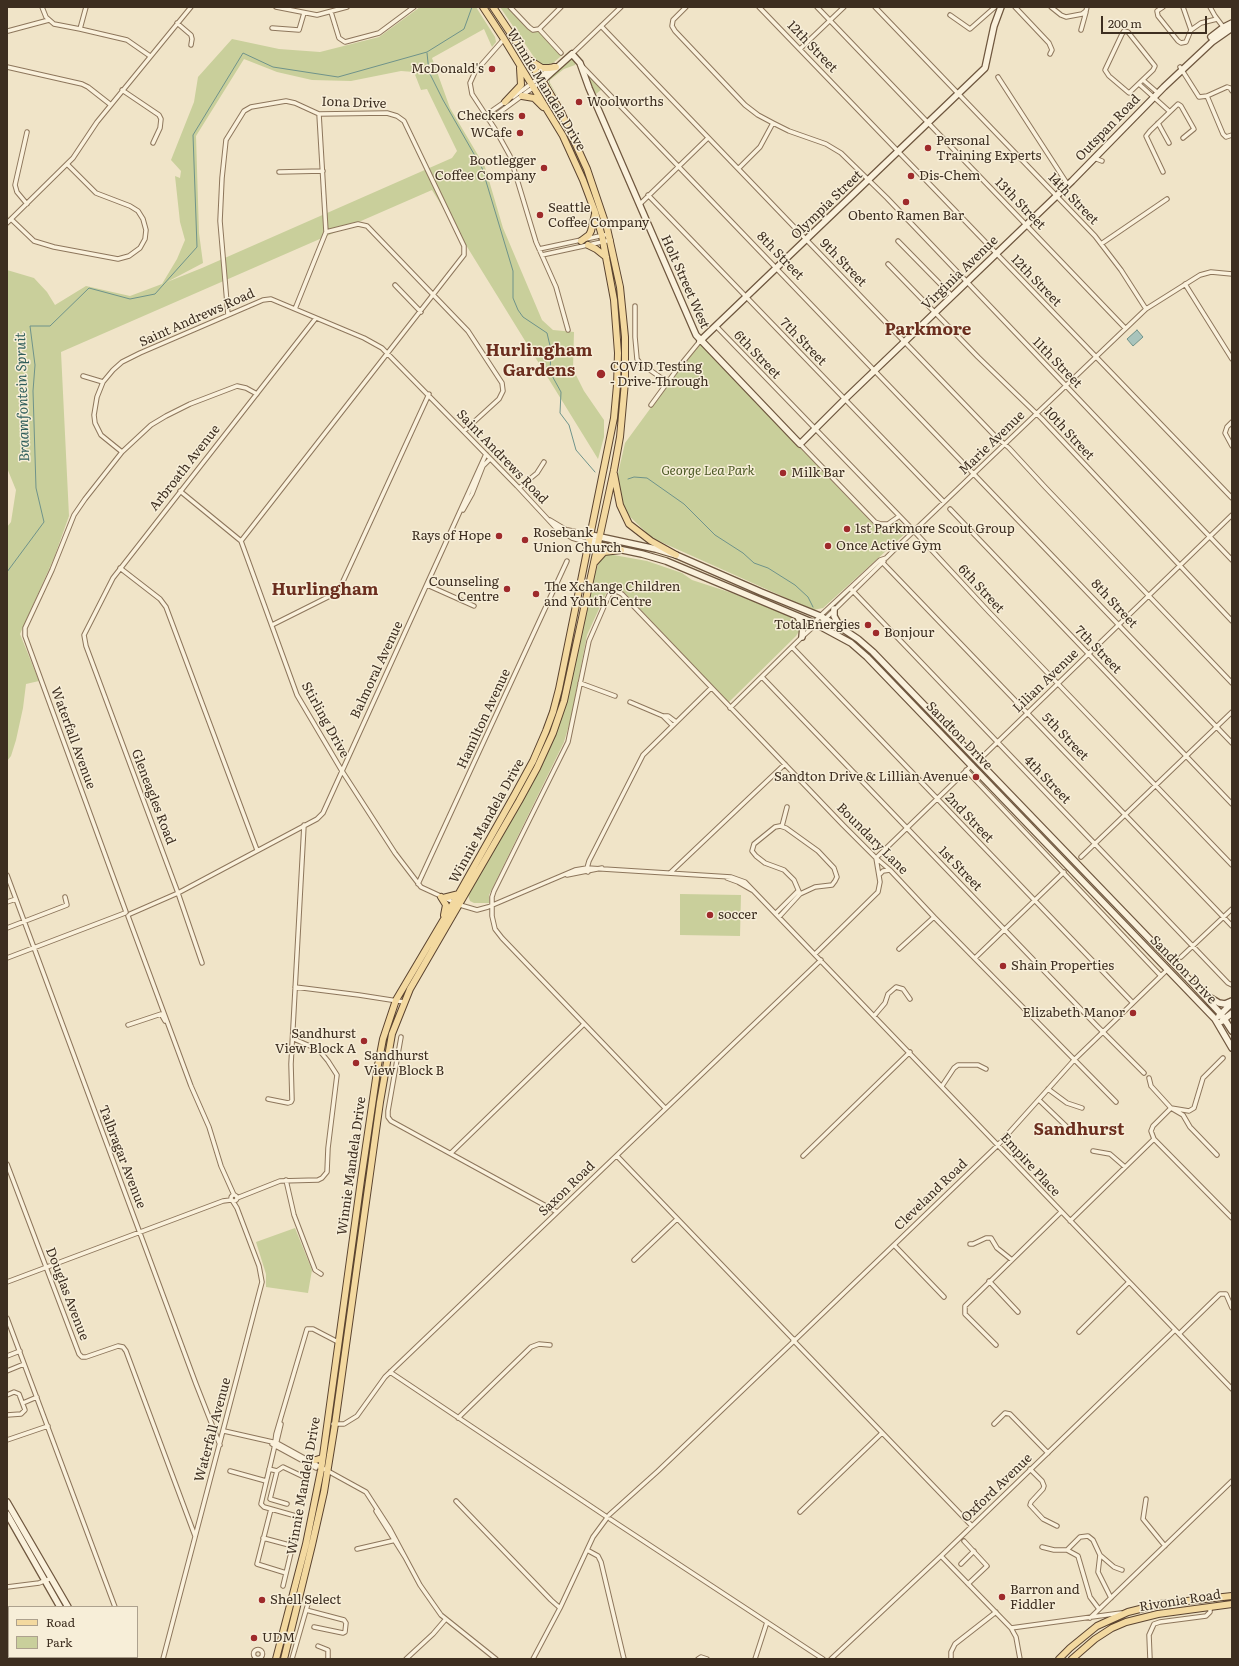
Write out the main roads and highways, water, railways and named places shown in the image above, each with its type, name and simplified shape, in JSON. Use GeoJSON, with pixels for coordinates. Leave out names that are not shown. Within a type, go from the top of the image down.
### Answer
{"type":"FeatureCollection","features":[{"type":"Feature","properties":{"kind":"main road","name":"Winnie Mandela Drive"},"geometry":{"type":"LineString","coordinates":[[276,1659],[335,1424],[383,1079],[392,1034],[404,1002],[457,904],[537,768],[553,733],[564,701],[614,470],[622,414],[625,346],[620,287],[610,237],[587,169],[561,112],[493,7]]}},
{"type":"Feature","properties":{"kind":"main road","name":"Olympia Street"},"geometry":{"type":"LineString","coordinates":[[700,341],[986,67],[994,26],[1001,7]]}},
{"type":"Feature","properties":{"kind":"main road","name":"Winnie Mandela Drive"},"geometry":{"type":"LineString","coordinates":[[284,1659],[312,1546],[324,1470],[322,1458],[338,1342],[378,1064],[383,1039],[396,1000],[443,920],[457,904],[459,894],[533,761],[546,731],[558,689],[614,418],[617,385],[616,320],[606,257],[595,212],[583,180],[557,126],[504,39],[483,8]]}},
{"type":"Feature","properties":{"kind":"main road","name":"Outspan Road"},"geometry":{"type":"LineString","coordinates":[[1068,185],[1181,69],[1232,23]]}},
{"type":"Feature","properties":{"kind":"main road","name":"Outspan Road"},"geometry":{"type":"LineString","coordinates":[[1225,29],[1232,28]]}},
{"type":"Feature","properties":{"kind":"main road"},"geometry":{"type":"LineString","coordinates":[[541,79],[572,54]]}},
{"type":"Feature","properties":{"kind":"main road"},"geometry":{"type":"LineString","coordinates":[[541,79],[572,54]]}},
{"type":"Feature","properties":{"kind":"main road","name":"8th Street"},"geometry":{"type":"LineString","coordinates":[[572,54],[580,63]]}},
{"type":"Feature","properties":{"kind":"main road"},"geometry":{"type":"LineString","coordinates":[[526,58],[542,68],[556,66]]}},
{"type":"Feature","properties":{"kind":"main road"},"geometry":{"type":"LineString","coordinates":[[505,102],[521,85],[522,78],[519,63]]}},
{"type":"Feature","properties":{"kind":"main road","name":"Holt Street West"},"geometry":{"type":"LineString","coordinates":[[580,63],[589,88],[691,325],[700,341],[800,444]]}},
{"type":"Feature","properties":{"kind":"main road"},"geometry":{"type":"LineString","coordinates":[[522,96],[534,98],[544,107],[557,126]]}},
{"type":"Feature","properties":{"kind":"main road","name":"Virginia Avenue"},"geometry":{"type":"LineString","coordinates":[[800,444],[1068,185]]}},
{"type":"Feature","properties":{"kind":"main road"},"geometry":{"type":"LineString","coordinates":[[581,241],[592,231],[595,212]]}},
{"type":"Feature","properties":{"kind":"main road"},"geometry":{"type":"LineString","coordinates":[[588,245],[606,257]]}},
{"type":"Feature","properties":{"kind":"main road"},"geometry":{"type":"LineString","coordinates":[[614,470],[620,504],[630,524],[651,541],[676,555]]}},
{"type":"Feature","properties":{"kind":"main road"},"geometry":{"type":"LineString","coordinates":[[590,539],[598,541]]}},
{"type":"Feature","properties":{"kind":"main road","name":"Sandton Drive"},"geometry":{"type":"LineString","coordinates":[[598,541],[621,550],[666,561],[797,616],[844,638],[867,657],[1168,969],[1217,1021],[1232,1048]]}},
{"type":"Feature","properties":{"kind":"main road","name":"Sandton Drive"},"geometry":{"type":"LineString","coordinates":[[598,541],[644,546],[676,555],[823,617],[840,627],[873,652],[1192,983],[1223,1017],[1232,1030]]}},
{"type":"Feature","properties":{"kind":"main road"},"geometry":{"type":"LineString","coordinates":[[593,564],[604,552],[621,550]]}},
{"type":"Feature","properties":{"kind":"main road"},"geometry":{"type":"LineString","coordinates":[[834,609],[834,616],[840,627]]}},
{"type":"Feature","properties":{"kind":"main road"},"geometry":{"type":"LineString","coordinates":[[797,616],[803,626],[802,637]]}},
{"type":"Feature","properties":{"kind":"main road"},"geometry":{"type":"LineString","coordinates":[[443,920],[446,905],[442,897],[459,894]]}},
{"type":"Feature","properties":{"kind":"main road"},"geometry":{"type":"LineString","coordinates":[[1192,983],[1215,1002],[1225,1004],[1232,1002]]}},
{"type":"Feature","properties":{"kind":"main road"},"geometry":{"type":"LineString","coordinates":[[1223,1017],[1232,1002]]}},
{"type":"Feature","properties":{"kind":"main road"},"geometry":{"type":"LineString","coordinates":[[1217,1021],[1232,1013]]}},
{"type":"Feature","properties":{"kind":"main road"},"geometry":{"type":"LineString","coordinates":[[309,1460],[322,1458]]}},
{"type":"Feature","properties":{"kind":"main road"},"geometry":{"type":"LineString","coordinates":[[7,1502],[8,1511],[59,1606]]}},
{"type":"Feature","properties":{"kind":"main road"},"geometry":{"type":"LineString","coordinates":[[8,1511],[52,1578],[67,1606]]}},
{"type":"Feature","properties":{"kind":"main road","name":"Rivonia Road"},"geometry":{"type":"LineString","coordinates":[[1059,1659],[1097,1626],[1128,1612],[1160,1604],[1232,1596]]}},
{"type":"Feature","properties":{"kind":"main road","name":"Rivonia Road"},"geometry":{"type":"LineString","coordinates":[[1072,1659],[1095,1638],[1126,1622],[1158,1614],[1232,1604]]}},
{"type":"Feature","properties":{"kind":"water"},"geometry":{"type":"Polygon","coordinates":[[[1137,330],[1143,337],[1133,346],[1127,339],[1137,330]]]}},
{"type":"Feature","properties":{"kind":"waterway","name":"Braamfontein Spruit"},"geometry":{"type":"LineString","coordinates":[[7,572],[44,522],[36,488],[33,391],[35,365],[30,326],[50,326],[89,288],[130,299],[155,294],[197,247],[193,135],[243,53],[273,67],[338,77],[427,52],[464,29],[472,7]]}},
{"type":"Feature","properties":{"kind":"waterway"},"geometry":{"type":"LineString","coordinates":[[427,53],[429,72],[443,100],[482,168],[513,271],[513,298],[523,317],[547,333],[551,350],[550,372],[561,392],[560,413],[569,425],[576,450],[595,472]]}},
{"type":"Feature","properties":{"kind":"waterway"},"geometry":{"type":"LineString","coordinates":[[628,479],[634,477],[647,478],[684,504],[715,535],[743,553],[754,563],[768,568],[795,585],[808,597],[813,607]]}},
{"type":"Feature","properties":{"kind":"place","name":"McDonald's"},"geometry":{"type":"Point","coordinates":[492,69]}},
{"type":"Feature","properties":{"kind":"place","name":"Woolworths"},"geometry":{"type":"Point","coordinates":[579,102]}},
{"type":"Feature","properties":{"kind":"place","name":"Checkers"},"geometry":{"type":"Point","coordinates":[522,116]}},
{"type":"Feature","properties":{"kind":"place","name":"WCafe"},"geometry":{"type":"Point","coordinates":[520,133]}},
{"type":"Feature","properties":{"kind":"place","name":"Personal Training Experts"},"geometry":{"type":"Point","coordinates":[928,148]}},
{"type":"Feature","properties":{"kind":"place","name":"Bootlegger Coffee Company"},"geometry":{"type":"Point","coordinates":[544,168]}},
{"type":"Feature","properties":{"kind":"place","name":"Dis-Chem"},"geometry":{"type":"Point","coordinates":[911,176]}},
{"type":"Feature","properties":{"kind":"place","name":"Obento Ramen Bar"},"geometry":{"type":"Point","coordinates":[906,202]}},
{"type":"Feature","properties":{"kind":"place","name":"Seattle Coffee Company"},"geometry":{"type":"Point","coordinates":[540,215]}},
{"type":"Feature","properties":{"kind":"place","name":"COVID Testing - Drive-Through"},"geometry":{"type":"Point","coordinates":[601,374]}},
{"type":"Feature","properties":{"kind":"place","name":"Milk Bar"},"geometry":{"type":"Point","coordinates":[783,473]}},
{"type":"Feature","properties":{"kind":"place","name":"1st Parkmore Scout Group"},"geometry":{"type":"Point","coordinates":[847,529]}},
{"type":"Feature","properties":{"kind":"place","name":"Rays of Hope"},"geometry":{"type":"Point","coordinates":[499,536]}},
{"type":"Feature","properties":{"kind":"place","name":"Rosebank Union Church"},"geometry":{"type":"Point","coordinates":[525,540]}},
{"type":"Feature","properties":{"kind":"place","name":"Once Active Gym"},"geometry":{"type":"Point","coordinates":[828,546]}},
{"type":"Feature","properties":{"kind":"place","name":"Counseling Centre"},"geometry":{"type":"Point","coordinates":[507,589]}},
{"type":"Feature","properties":{"kind":"place","name":"The Xchange Children and Youth Centre"},"geometry":{"type":"Point","coordinates":[536,594]}},
{"type":"Feature","properties":{"kind":"place","name":"TotalEnergies"},"geometry":{"type":"Point","coordinates":[868,625]}},
{"type":"Feature","properties":{"kind":"place","name":"Bonjour"},"geometry":{"type":"Point","coordinates":[876,633]}},
{"type":"Feature","properties":{"kind":"place","name":"Sandton Drive & Lillian Avenue"},"geometry":{"type":"Point","coordinates":[976,777]}},
{"type":"Feature","properties":{"kind":"place","name":"soccer"},"geometry":{"type":"Point","coordinates":[710,915]}},
{"type":"Feature","properties":{"kind":"place","name":"Shain Properties"},"geometry":{"type":"Point","coordinates":[1003,966]}},
{"type":"Feature","properties":{"kind":"place","name":"Elizabeth Manor"},"geometry":{"type":"Point","coordinates":[1133,1013]}},
{"type":"Feature","properties":{"kind":"place","name":"Sandhurst View Block A"},"geometry":{"type":"Point","coordinates":[364,1041]}},
{"type":"Feature","properties":{"kind":"place","name":"Sandhurst View Block B"},"geometry":{"type":"Point","coordinates":[356,1063]}},
{"type":"Feature","properties":{"kind":"place","name":"Barron and Fiddler"},"geometry":{"type":"Point","coordinates":[1002,1597]}},
{"type":"Feature","properties":{"kind":"place","name":"Shell Select"},"geometry":{"type":"Point","coordinates":[262,1600]}},
{"type":"Feature","properties":{"kind":"place","name":"UDM"},"geometry":{"type":"Point","coordinates":[254,1638]}},
{"type":"Feature","properties":{"kind":"district","name":"Parkmore"},"geometry":{"type":"Point","coordinates":[928,330]}},
{"type":"Feature","properties":{"kind":"district","name":"Hurlingham Gardens"},"geometry":{"type":"Point","coordinates":[539,361]}},
{"type":"Feature","properties":{"kind":"district","name":"Hurlingham"},"geometry":{"type":"Point","coordinates":[325,590]}},
{"type":"Feature","properties":{"kind":"district","name":"Sandhurst"},"geometry":{"type":"Point","coordinates":[1079,1130]}},
{"type":"Feature","properties":{"kind":"park label","name":"George Lea Park"},"geometry":{"type":"Point","coordinates":[708,471]}}]}
